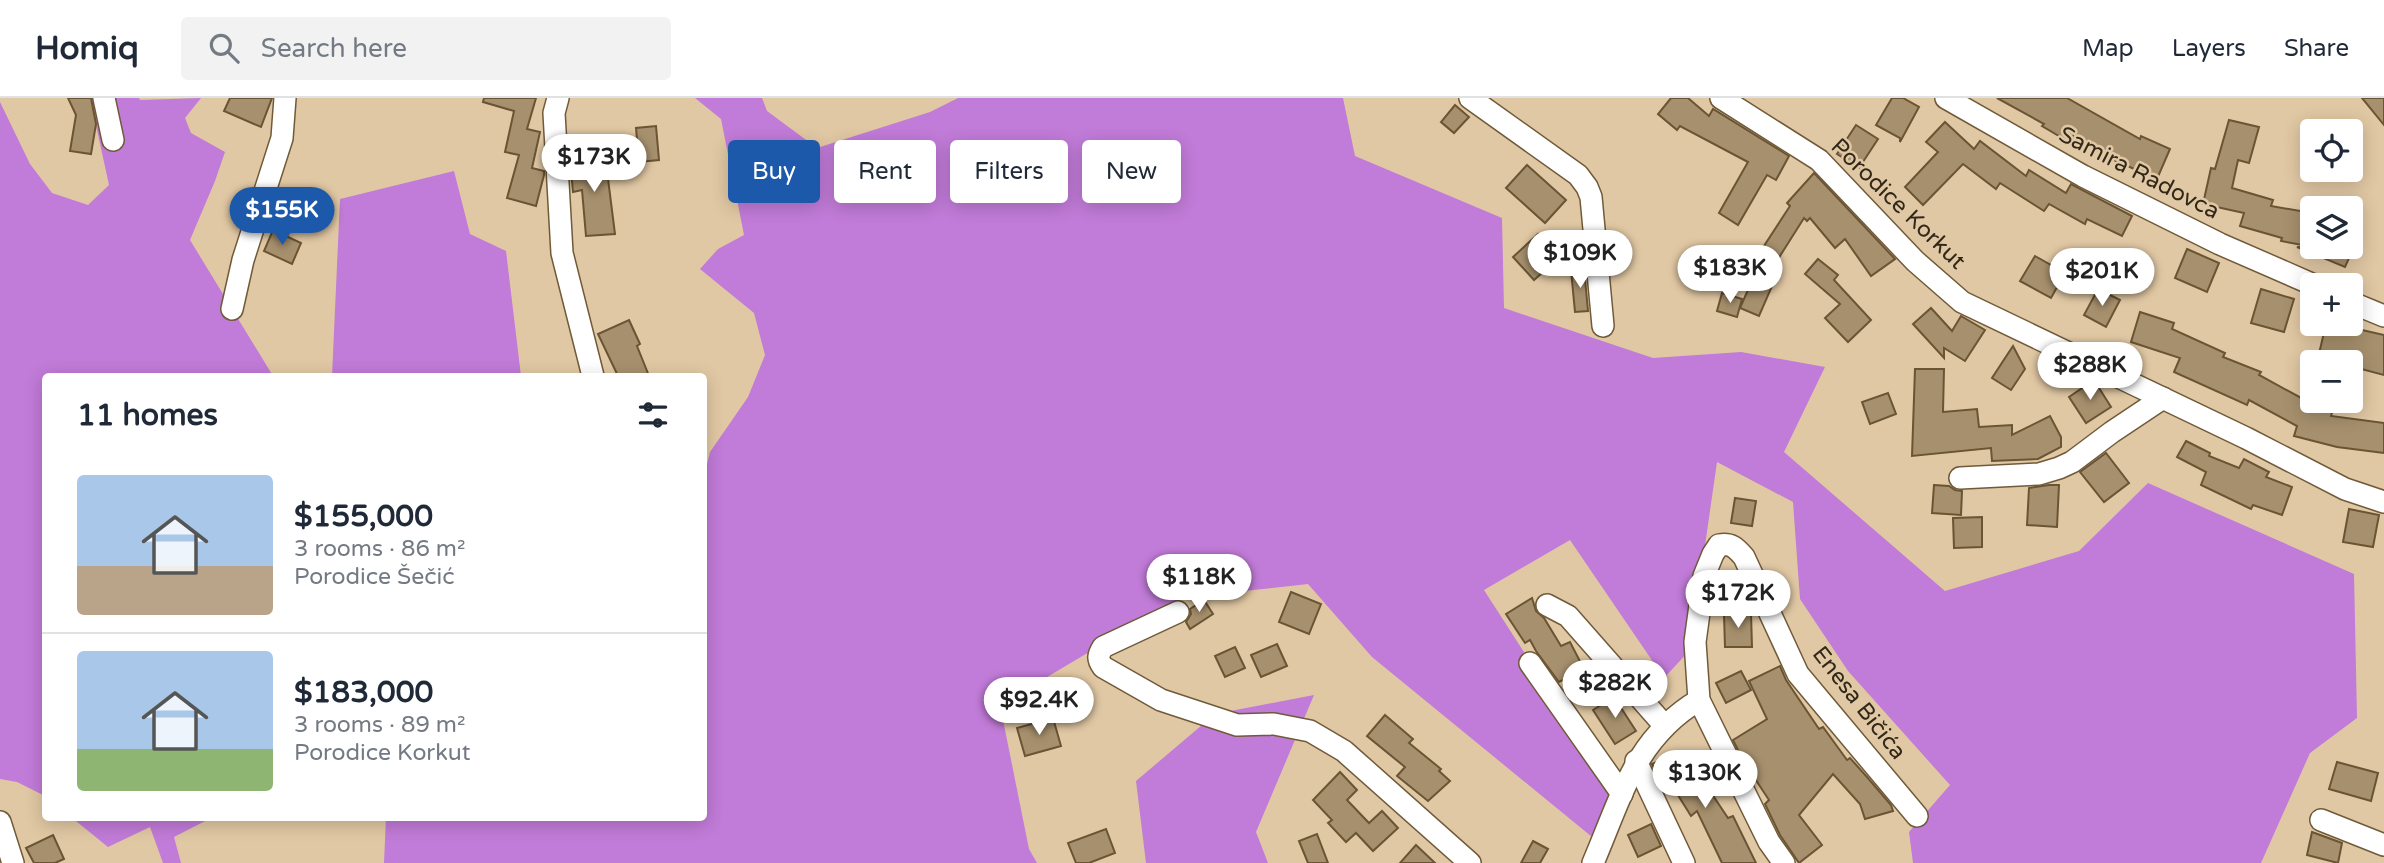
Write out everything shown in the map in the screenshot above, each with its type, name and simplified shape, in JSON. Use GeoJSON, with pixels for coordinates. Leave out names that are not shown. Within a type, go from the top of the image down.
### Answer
{"type":"FeatureCollection","features":[{"type":"Feature","properties":{"kind":"street"},"geometry":{"type":"LineString","coordinates":[[104,98],[113,140]]}},
{"type":"Feature","properties":{"kind":"street"},"geometry":{"type":"LineString","coordinates":[[232,309],[243,260],[282,138],[285,98]]}},
{"type":"Feature","properties":{"kind":"street"},"geometry":{"type":"LineString","coordinates":[[558,98],[554,113],[562,253],[592,373]]}},
{"type":"Feature","properties":{"kind":"street"},"geometry":{"type":"LineString","coordinates":[[1470,98],[1578,175],[1587,187],[1591,197],[1603,327]]}},
{"type":"Feature","properties":{"kind":"street","name":"Porodice Korkut"},"geometry":{"type":"LineString","coordinates":[[1721,98],[1819,160],[1914,261],[1962,302],[2164,398],[2345,489],[2384,502]]}},
{"type":"Feature","properties":{"kind":"street","name":"Samira Radovca"},"geometry":{"type":"LineString","coordinates":[[1946,98],[2083,176],[2220,244],[2300,279]]}},
{"type":"Feature","properties":{"kind":"street"},"geometry":{"type":"LineString","coordinates":[[2363,307],[2384,316]]}},
{"type":"Feature","properties":{"kind":"street"},"geometry":{"type":"LineString","coordinates":[[1960,478],[2039,474],[2059,468],[2072,462],[2164,398]]}},
{"type":"Feature","properties":{"kind":"street","name":"Enesa Bičića"},"geometry":{"type":"LineString","coordinates":[[1784,863],[1769,842],[1699,700],[1695,642],[1704,576],[1719,545],[1728,544],[1735,547],[1744,557],[1798,674],[1917,816]]}},
{"type":"Feature","properties":{"kind":"street"},"geometry":{"type":"LineString","coordinates":[[1547,605],[1568,616],[1664,725]]}},
{"type":"Feature","properties":{"kind":"street"},"geometry":{"type":"LineString","coordinates":[[1178,612],[1104,647],[1098,654],[1103,667],[1161,700],[1237,725],[1274,724],[1310,731],[1344,751],[1470,863]]}},
{"type":"Feature","properties":{"kind":"street"},"geometry":{"type":"LineString","coordinates":[[1530,663],[1622,794]]}},
{"type":"Feature","properties":{"kind":"street"},"geometry":{"type":"LineString","coordinates":[[1593,863],[1636,761],[1664,725],[1699,700]]}},
{"type":"Feature","properties":{"kind":"street"},"geometry":{"type":"LineString","coordinates":[[1636,761],[1684,863]]}},
{"type":"Feature","properties":{"kind":"street"},"geometry":{"type":"LineString","coordinates":[[2321,820],[2384,845]]}},
{"type":"Feature","properties":{"kind":"street"},"geometry":{"type":"LineString","coordinates":[[0,822],[13,863]]}},
{"type":"Feature","properties":{"kind":"shaded area"},"geometry":{"type":"Polygon","coordinates":[[[90,98],[201,98],[185,118],[191,133],[225,152],[190,240],[271,373],[42,373],[42,794],[17,782],[0,779],[0,102],[30,164],[52,193],[88,205],[109,185],[90,98]]]}},
{"type":"Feature","properties":{"kind":"shaded area"},"geometry":{"type":"Polygon","coordinates":[[[695,98],[762,98],[767,111],[806,140],[728,140],[728,154],[721,119],[695,98]]]}},
{"type":"Feature","properties":{"kind":"shaded area"},"geometry":{"type":"Polygon","coordinates":[[[958,98],[1343,98],[1355,156],[1502,218],[1504,308],[1653,358],[1741,352],[1825,367],[1784,452],[1945,591],[2079,551],[2148,483],[2354,574],[2357,718],[2310,753],[2261,863],[1913,863],[1909,832],[1950,785],[1848,671],[1800,599],[1793,502],[1717,462],[1690,650],[1664,678],[1570,540],[1484,590],[1614,792],[1597,841],[1372,657],[1308,584],[1180,598],[1000,705],[1029,849],[1037,863],[384,863],[386,821],[707,821],[707,464],[710,452],[748,397],[765,355],[754,313],[700,269],[718,249],[744,235],[738,203],[820,203],[820,147],[834,143],[834,203],[936,203],[936,140],[842,140],[930,112],[958,98]]]}},
{"type":"Feature","properties":{"kind":"shaded area"},"geometry":{"type":"Polygon","coordinates":[[[454,171],[470,234],[506,251],[521,373],[332,373],[340,199],[454,171]]]}},
{"type":"Feature","properties":{"kind":"shaded area"},"geometry":{"type":"Polygon","coordinates":[[[1314,695],[1256,832],[1268,863],[1146,863],[1136,781],[1215,714],[1314,695]]]}},
{"type":"Feature","properties":{"kind":"shaded area"},"geometry":{"type":"Polygon","coordinates":[[[76,821],[205,821],[174,837],[181,863],[163,863],[150,827],[108,847],[76,821]]]}},
{"type":"Feature","properties":{"kind":"building"},"geometry":{"type":"Polygon","coordinates":[[[68,98],[91,98],[96,124],[91,154],[70,151],[76,115],[68,98]]]}},
{"type":"Feature","properties":{"kind":"building"},"geometry":{"type":"Polygon","coordinates":[[[230,98],[272,98],[261,127],[224,111],[230,98]]]}},
{"type":"Feature","properties":{"kind":"building"},"geometry":{"type":"Polygon","coordinates":[[[484,98],[536,98],[527,129],[540,132],[532,168],[544,171],[544,175],[536,206],[507,198],[519,155],[505,152],[514,111],[483,102],[484,98]]]}},
{"type":"Feature","properties":{"kind":"building"},"geometry":{"type":"Polygon","coordinates":[[[1671,98],[1688,98],[1709,116],[1713,109],[1789,156],[1776,180],[1767,175],[1738,225],[1719,213],[1748,162],[1680,126],[1677,130],[1658,114],[1671,98]]]}},
{"type":"Feature","properties":{"kind":"building"},"geometry":{"type":"Polygon","coordinates":[[[1892,98],[1903,98],[1919,107],[1900,142],[1900,138],[1876,125],[1892,98]]]}},
{"type":"Feature","properties":{"kind":"building"},"geometry":{"type":"Polygon","coordinates":[[[1997,98],[2067,98],[2140,139],[2141,136],[2170,149],[2157,179],[2116,161],[2073,136],[2069,142],[2042,126],[2044,124],[1997,98]]]}},
{"type":"Feature","properties":{"kind":"building"},"geometry":{"type":"Polygon","coordinates":[[[2362,98],[2384,98],[2384,125],[2362,98]]]}},
{"type":"Feature","properties":{"kind":"building"},"geometry":{"type":"Polygon","coordinates":[[[1455,105],[1469,117],[1454,133],[1441,122],[1455,105]]]}},
{"type":"Feature","properties":{"kind":"building"},"geometry":{"type":"Polygon","coordinates":[[[2229,120],[2259,127],[2249,163],[2238,160],[2232,188],[2273,200],[2271,206],[2300,211],[2300,245],[2281,241],[2282,238],[2240,226],[2244,213],[2203,204],[2211,168],[2215,169],[2229,120]]]}},
{"type":"Feature","properties":{"kind":"building"},"geometry":{"type":"Polygon","coordinates":[[[1945,122],[1974,149],[1980,141],[2026,176],[2029,170],[2066,193],[2071,184],[2132,216],[2122,236],[2087,219],[2085,224],[2049,204],[2044,211],[2000,183],[1996,189],[1963,164],[1923,205],[1905,187],[1938,152],[1926,142],[1945,122]]]}},
{"type":"Feature","properties":{"kind":"building"},"geometry":{"type":"Polygon","coordinates":[[[1856,125],[1878,139],[1859,168],[1837,154],[1856,125]]]}},
{"type":"Feature","properties":{"kind":"building"},"geometry":{"type":"Polygon","coordinates":[[[656,126],[659,160],[639,162],[636,128],[656,126]]]}},
{"type":"Feature","properties":{"kind":"building"},"geometry":{"type":"Polygon","coordinates":[[[605,155],[615,234],[586,236],[582,190],[573,192],[570,160],[605,155]]]}},
{"type":"Feature","properties":{"kind":"building"},"geometry":{"type":"Polygon","coordinates":[[[1527,165],[1566,200],[1545,223],[1506,188],[1527,165]]]}},
{"type":"Feature","properties":{"kind":"building"},"geometry":{"type":"Polygon","coordinates":[[[1814,173],[1895,259],[1871,276],[1845,239],[1835,248],[1810,218],[1807,221],[1804,218],[1773,267],[1779,270],[1759,316],[1740,308],[1765,251],[1762,249],[1790,206],[1787,203],[1814,173]]]}},
{"type":"Feature","properties":{"kind":"building"},"geometry":{"type":"Polygon","coordinates":[[[273,230],[301,243],[292,264],[264,251],[273,230]]]}},
{"type":"Feature","properties":{"kind":"building"},"geometry":{"type":"Polygon","coordinates":[[[1538,234],[1559,258],[1534,280],[1513,257],[1538,234]]]}},
{"type":"Feature","properties":{"kind":"building"},"geometry":{"type":"Polygon","coordinates":[[[2187,249],[2219,263],[2207,292],[2175,278],[2187,249]]]}},
{"type":"Feature","properties":{"kind":"building"},"geometry":{"type":"Polygon","coordinates":[[[2035,256],[2065,273],[2051,298],[2020,281],[2035,256]]]}},
{"type":"Feature","properties":{"kind":"building"},"geometry":{"type":"Polygon","coordinates":[[[1818,259],[1838,275],[1834,280],[1871,320],[1848,342],[1825,318],[1840,304],[1805,274],[1818,259]]]}},
{"type":"Feature","properties":{"kind":"building"},"geometry":{"type":"Polygon","coordinates":[[[2326,259],[2349,259],[2345,267],[2326,259]]]}},
{"type":"Feature","properties":{"kind":"building"},"geometry":{"type":"Polygon","coordinates":[[[1584,268],[1588,311],[1575,312],[1571,270],[1584,268]]]}},
{"type":"Feature","properties":{"kind":"building"},"geometry":{"type":"Polygon","coordinates":[[[2098,289],[2120,300],[2106,327],[2084,315],[2098,289]]]}},
{"type":"Feature","properties":{"kind":"building"},"geometry":{"type":"Polygon","coordinates":[[[2261,289],[2294,299],[2284,332],[2251,323],[2261,289]]]}},
{"type":"Feature","properties":{"kind":"building"},"geometry":{"type":"Polygon","coordinates":[[[1722,293],[1742,299],[1737,317],[1717,311],[1722,293]]]}},
{"type":"Feature","properties":{"kind":"building"},"geometry":{"type":"Polygon","coordinates":[[[1931,308],[1952,331],[1961,316],[1985,330],[1965,361],[1944,348],[1944,358],[1913,324],[1931,308]]]}},
{"type":"Feature","properties":{"kind":"building"},"geometry":{"type":"Polygon","coordinates":[[[2140,312],[2174,323],[2172,329],[2225,353],[2223,357],[2261,372],[2259,375],[2300,397],[2300,413],[2332,413],[2331,416],[2384,423],[2384,453],[2337,447],[2294,436],[2297,426],[2249,400],[2247,405],[2174,372],[2180,358],[2131,342],[2140,312]]]}},
{"type":"Feature","properties":{"kind":"building"},"geometry":{"type":"Polygon","coordinates":[[[629,320],[640,344],[637,346],[648,373],[617,373],[598,334],[629,320]]]}},
{"type":"Feature","properties":{"kind":"building"},"geometry":{"type":"Polygon","coordinates":[[[2363,330],[2384,335],[2384,375],[2363,369],[2363,350],[2320,350],[2323,336],[2363,336],[2363,330]]]}},
{"type":"Feature","properties":{"kind":"building"},"geometry":{"type":"Polygon","coordinates":[[[2013,346],[2025,369],[2011,390],[1992,378],[2013,346]]]}},
{"type":"Feature","properties":{"kind":"building"},"geometry":{"type":"Polygon","coordinates":[[[1915,369],[1944,369],[1943,412],[1977,409],[1979,427],[2012,425],[2012,435],[2050,416],[2061,437],[2061,447],[2038,459],[1992,461],[1991,448],[1912,456],[1915,369]]]}},
{"type":"Feature","properties":{"kind":"building"},"geometry":{"type":"Polygon","coordinates":[[[2094,380],[2111,407],[2086,423],[2069,397],[2094,380]]]}},
{"type":"Feature","properties":{"kind":"building"},"geometry":{"type":"Polygon","coordinates":[[[1888,393],[1896,414],[1870,424],[1862,402],[1888,393]]]}},
{"type":"Feature","properties":{"kind":"building"},"geometry":{"type":"Polygon","coordinates":[[[2186,441],[2210,453],[2209,456],[2239,468],[2244,459],[2269,472],[2266,477],[2292,487],[2282,515],[2253,505],[2251,509],[2201,485],[2206,472],[2177,457],[2186,441]]]}},
{"type":"Feature","properties":{"kind":"building"},"geometry":{"type":"Polygon","coordinates":[[[2106,453],[2129,483],[2104,502],[2080,472],[2106,453]]]}},
{"type":"Feature","properties":{"kind":"building"},"geometry":{"type":"Polygon","coordinates":[[[1934,485],[1949,486],[1962,491],[1961,515],[1932,513],[1934,485]]]}},
{"type":"Feature","properties":{"kind":"building"},"geometry":{"type":"Polygon","coordinates":[[[2059,485],[2057,527],[2027,525],[2029,488],[2059,485]]]}},
{"type":"Feature","properties":{"kind":"building"},"geometry":{"type":"Polygon","coordinates":[[[1735,498],[1756,501],[1752,526],[1731,523],[1735,498]]]}},
{"type":"Feature","properties":{"kind":"building"},"geometry":{"type":"Polygon","coordinates":[[[2349,509],[2379,515],[2373,547],[2343,542],[2349,509]]]}},
{"type":"Feature","properties":{"kind":"building"},"geometry":{"type":"Polygon","coordinates":[[[1982,517],[1982,547],[1954,548],[1953,518],[1982,517]]]}},
{"type":"Feature","properties":{"kind":"building"},"geometry":{"type":"Polygon","coordinates":[[[1291,592],[1321,604],[1309,634],[1279,622],[1291,592]]]}},
{"type":"Feature","properties":{"kind":"building"},"geometry":{"type":"Polygon","coordinates":[[[1532,598],[1536,611],[1544,618],[1561,646],[1570,642],[1584,669],[1559,682],[1530,640],[1525,643],[1506,614],[1532,598]]]}},
{"type":"Feature","properties":{"kind":"building"},"geometry":{"type":"Polygon","coordinates":[[[1204,600],[1213,614],[1190,629],[1186,622],[1191,614],[1190,609],[1204,600]]]}},
{"type":"Feature","properties":{"kind":"building"},"geometry":{"type":"Polygon","coordinates":[[[1751,613],[1752,647],[1725,647],[1724,614],[1751,613]]]}},
{"type":"Feature","properties":{"kind":"building"},"geometry":{"type":"Polygon","coordinates":[[[1277,644],[1287,666],[1261,677],[1251,655],[1277,644]]]}},
{"type":"Feature","properties":{"kind":"building"},"geometry":{"type":"Polygon","coordinates":[[[1235,647],[1245,668],[1225,677],[1215,656],[1235,647]]]}},
{"type":"Feature","properties":{"kind":"building"},"geometry":{"type":"Polygon","coordinates":[[[1780,666],[1786,680],[1819,729],[1823,727],[1847,760],[1850,758],[1891,805],[1893,811],[1865,819],[1860,804],[1833,774],[1799,815],[1822,845],[1799,863],[1780,835],[1765,804],[1769,800],[1733,740],[1767,719],[1749,681],[1780,666]]]}},
{"type":"Feature","properties":{"kind":"building"},"geometry":{"type":"Polygon","coordinates":[[[1741,671],[1751,690],[1726,703],[1716,683],[1741,671]]]}},
{"type":"Feature","properties":{"kind":"building"},"geometry":{"type":"Polygon","coordinates":[[[1614,697],[1636,731],[1615,744],[1593,710],[1614,697]]]}},
{"type":"Feature","properties":{"kind":"building"},"geometry":{"type":"Polygon","coordinates":[[[1385,715],[1413,739],[1409,743],[1441,769],[1439,771],[1450,781],[1428,801],[1397,776],[1405,767],[1367,736],[1385,715]]]}},
{"type":"Feature","properties":{"kind":"building"},"geometry":{"type":"Polygon","coordinates":[[[1053,718],[1061,746],[1025,756],[1017,728],[1053,718]]]}},
{"type":"Feature","properties":{"kind":"building"},"geometry":{"type":"Polygon","coordinates":[[[1682,752],[1693,784],[1702,779],[1728,818],[1733,816],[1756,863],[1722,863],[1697,811],[1691,816],[1671,784],[1663,787],[1652,764],[1682,752]]]}},
{"type":"Feature","properties":{"kind":"building"},"geometry":{"type":"Polygon","coordinates":[[[2337,762],[2378,773],[2371,801],[2329,789],[2337,762]]]}},
{"type":"Feature","properties":{"kind":"building"},"geometry":{"type":"Polygon","coordinates":[[[1340,772],[1357,790],[1347,800],[1369,823],[1382,811],[1398,828],[1373,851],[1356,833],[1346,842],[1328,823],[1332,820],[1313,800],[1340,772]]]}},
{"type":"Feature","properties":{"kind":"building"},"geometry":{"type":"Polygon","coordinates":[[[1651,824],[1661,846],[1638,857],[1628,835],[1651,824]]]}},
{"type":"Feature","properties":{"kind":"building"},"geometry":{"type":"Polygon","coordinates":[[[1106,829],[1115,853],[1089,863],[1076,863],[1068,843],[1106,829]]]}},
{"type":"Feature","properties":{"kind":"building"},"geometry":{"type":"Polygon","coordinates":[[[2312,832],[2342,843],[2338,863],[2307,855],[2312,832]]]}},
{"type":"Feature","properties":{"kind":"building"},"geometry":{"type":"Polygon","coordinates":[[[1317,834],[1328,863],[1308,863],[1299,841],[1317,834]]]}},
{"type":"Feature","properties":{"kind":"building"},"geometry":{"type":"Polygon","coordinates":[[[53,835],[64,859],[55,863],[34,863],[26,848],[53,835]]]}},
{"type":"Feature","properties":{"kind":"building"},"geometry":{"type":"Polygon","coordinates":[[[1533,841],[1548,849],[1540,863],[1521,863],[1533,841]]]}},
{"type":"Feature","properties":{"kind":"building"},"geometry":{"type":"Polygon","coordinates":[[[1416,845],[1435,863],[1400,863],[1416,845]]]}}]}
